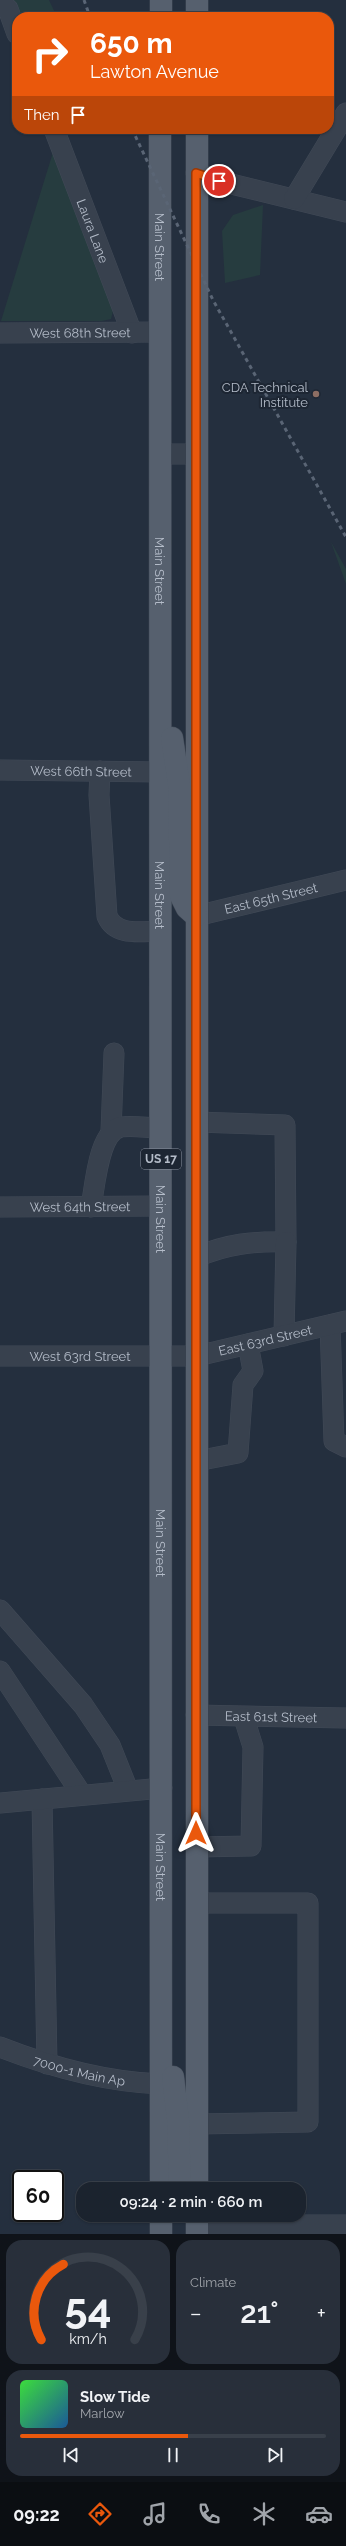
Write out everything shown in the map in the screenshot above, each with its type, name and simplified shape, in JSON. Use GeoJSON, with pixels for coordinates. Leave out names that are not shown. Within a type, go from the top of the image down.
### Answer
{"type":"FeatureCollection","features":[{"type":"Feature","properties":{"kind":"main road"},"geometry":{"type":"LineString","coordinates":[[161,0],[161,12]]}},
{"type":"Feature","properties":{"kind":"main road"},"geometry":{"type":"LineString","coordinates":[[197,0],[197,12]]}},
{"type":"Feature","properties":{"kind":"main road","name":"Main Street"},"geometry":{"type":"LineString","coordinates":[[160,134],[161,2182]]}},
{"type":"Feature","properties":{"kind":"main road","name":"US 17"},"geometry":{"type":"LineString","coordinates":[[197,134],[197,2182]]}},
{"type":"Feature","properties":{"kind":"main road"},"geometry":{"type":"LineString","coordinates":[[161,670],[179,784],[181,896],[187,908],[196,916]]}},
{"type":"Feature","properties":{"kind":"main road"},"geometry":{"type":"LineString","coordinates":[[161,1989],[178,2119],[180,2182]]}},
{"type":"Feature","properties":{"kind":"main road"},"geometry":{"type":"LineString","coordinates":[[161,2222],[162,2234]]}},
{"type":"Feature","properties":{"kind":"street"},"geometry":{"type":"LineString","coordinates":[[0,3],[8,9],[12,20]]}},
{"type":"Feature","properties":{"kind":"street"},"geometry":{"type":"LineString","coordinates":[[334,133],[346,113]]}},
{"type":"Feature","properties":{"kind":"street","name":"Laura Lane"},"geometry":{"type":"LineString","coordinates":[[56,134],[132,333]]}},
{"type":"Feature","properties":{"kind":"street"},"geometry":{"type":"LineString","coordinates":[[294,199],[333,134]]}},
{"type":"Feature","properties":{"kind":"street"},"geometry":{"type":"LineString","coordinates":[[196,173],[219,181],[346,212]]}},
{"type":"Feature","properties":{"kind":"street","name":"West 68th Street"},"geometry":{"type":"LineString","coordinates":[[0,333],[160,332]]}},
{"type":"Feature","properties":{"kind":"street"},"geometry":{"type":"LineString","coordinates":[[160,454],[196,454]]}},
{"type":"Feature","properties":{"kind":"street","name":"West 66th Street"},"geometry":{"type":"LineString","coordinates":[[0,770],[161,772]]}},
{"type":"Feature","properties":{"kind":"street"},"geometry":{"type":"LineString","coordinates":[[100,772],[98,795],[107,916],[110,924],[120,931],[161,931]]}},
{"type":"Feature","properties":{"kind":"street","name":"East 65th Street"},"geometry":{"type":"LineString","coordinates":[[196,916],[346,880]]}},
{"type":"Feature","properties":{"kind":"street"},"geometry":{"type":"LineString","coordinates":[[91,1207],[104,1142],[111,1131],[114,1053]]}},
{"type":"Feature","properties":{"kind":"street"},"geometry":{"type":"LineString","coordinates":[[197,1122],[285,1125],[286,1242],[284,1336]]}},
{"type":"Feature","properties":{"kind":"street"},"geometry":{"type":"LineString","coordinates":[[111,1131],[132,1127],[161,1128]]}},
{"type":"Feature","properties":{"kind":"street","name":"West 64th Street"},"geometry":{"type":"LineString","coordinates":[[0,1207],[161,1206]]}},
{"type":"Feature","properties":{"kind":"street"},"geometry":{"type":"LineString","coordinates":[[197,1256],[220,1247],[258,1241],[286,1242]]}},
{"type":"Feature","properties":{"kind":"street"},"geometry":{"type":"LineString","coordinates":[[338,1323],[334,1441],[346,1447]]}},
{"type":"Feature","properties":{"kind":"street","name":"East 63rd Street"},"geometry":{"type":"LineString","coordinates":[[161,1357],[197,1356],[338,1323]]}},
{"type":"Feature","properties":{"kind":"street"},"geometry":{"type":"LineString","coordinates":[[197,1461],[238,1453],[243,1385],[253,1371],[248,1344]]}},
{"type":"Feature","properties":{"kind":"street","name":"West 63rd Street"},"geometry":{"type":"LineString","coordinates":[[0,1356],[161,1357]]}},
{"type":"Feature","properties":{"kind":"street"},"geometry":{"type":"LineString","coordinates":[[0,1610],[83,1705],[110,1745],[128,1790]]}},
{"type":"Feature","properties":{"kind":"street"},"geometry":{"type":"LineString","coordinates":[[0,1672],[82,1795]]}},
{"type":"Feature","properties":{"kind":"street","name":"East 61st Street"},"geometry":{"type":"LineString","coordinates":[[196,1715],[244,1718],[346,1718]]}},
{"type":"Feature","properties":{"kind":"street"},"geometry":{"type":"LineString","coordinates":[[196,1846],[251,1846],[253,1746],[244,1718]]}},
{"type":"Feature","properties":{"kind":"street"},"geometry":{"type":"LineString","coordinates":[[0,1803],[162,1788]]}},
{"type":"Feature","properties":{"kind":"street"},"geometry":{"type":"LineString","coordinates":[[42,1799],[47,2064]]}},
{"type":"Feature","properties":{"kind":"street"},"geometry":{"type":"LineString","coordinates":[[197,1903],[308,1903],[308,2122],[197,2124]]}},
{"type":"Feature","properties":{"kind":"street","name":"7000-1 Main Ap"},"geometry":{"type":"LineString","coordinates":[[0,2047],[47,2064],[111,2079],[161,2084]]}},
{"type":"Feature","properties":{"kind":"street"},"geometry":{"type":"LineString","coordinates":[[194,2222],[346,2226]]}},
{"type":"Feature","properties":{"kind":"green space"},"geometry":{"type":"Polygon","coordinates":[[[13,0],[49,0],[55,12],[18,12],[13,0]]]}},
{"type":"Feature","properties":{"kind":"green space"},"geometry":{"type":"Polygon","coordinates":[[[54,149],[115,303],[111,319],[102,321],[1,321],[54,149]]]}},
{"type":"Feature","properties":{"kind":"green space"},"geometry":{"type":"Polygon","coordinates":[[[263,205],[260,275],[225,283],[222,231],[233,215],[263,205]]]}},
{"type":"Feature","properties":{"kind":"green space"},"geometry":{"type":"Polygon","coordinates":[[[331,542],[346,569],[346,584],[331,542]]]}},
{"type":"Feature","properties":{"kind":"railway"},"geometry":{"type":"LineString","coordinates":[[84,0],[88,12]]}},
{"type":"Feature","properties":{"kind":"railway"},"geometry":{"type":"LineString","coordinates":[[134,134],[213,300],[346,537]]}},
{"type":"Feature","properties":{"kind":"place","name":"CDA Technical Institute"},"geometry":{"type":"Point","coordinates":[316,394]}},
{"type":"Feature","properties":{"kind":"route"},"geometry":{"type":"LineString","coordinates":[[196,1833],[196,173],[219,181]]}}]}
